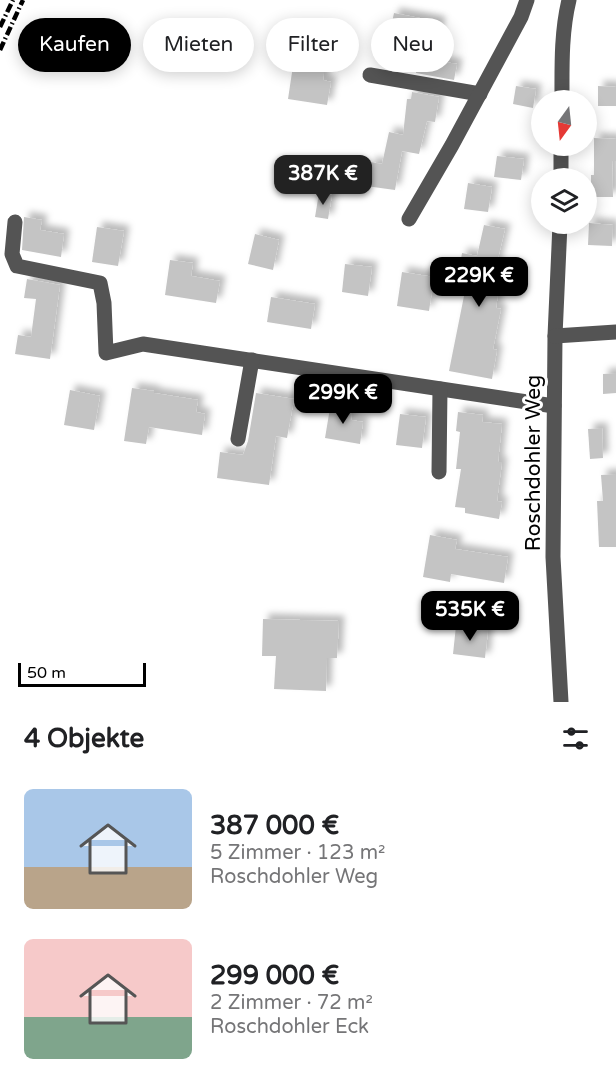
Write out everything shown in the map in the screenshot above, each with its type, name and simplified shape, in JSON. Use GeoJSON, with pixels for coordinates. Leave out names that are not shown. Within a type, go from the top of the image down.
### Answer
{"type":"FeatureCollection","features":[{"type":"Feature","properties":{"kind":"street"},"geometry":{"type":"LineString","coordinates":[[409,219],[480,94],[521,17],[527,0]]}},
{"type":"Feature","properties":{"kind":"street"},"geometry":{"type":"LineString","coordinates":[[562,90],[562,48],[568,0]]}},
{"type":"Feature","properties":{"kind":"street"},"geometry":{"type":"LineString","coordinates":[[370,75],[480,94]]}},
{"type":"Feature","properties":{"kind":"street"},"geometry":{"type":"LineString","coordinates":[[15,222],[12,254],[17,266],[100,283],[104,303],[106,353],[143,344],[554,406]]}},
{"type":"Feature","properties":{"kind":"street","name":"Roschdohler Weg"},"geometry":{"type":"LineString","coordinates":[[560,234],[555,336],[553,557],[561,702]]}},
{"type":"Feature","properties":{"kind":"street"},"geometry":{"type":"LineString","coordinates":[[555,336],[616,332]]}},
{"type":"Feature","properties":{"kind":"street"},"geometry":{"type":"LineString","coordinates":[[238,439],[252,360]]}},
{"type":"Feature","properties":{"kind":"street"},"geometry":{"type":"LineString","coordinates":[[439,472],[440,389]]}},
{"type":"Feature","properties":{"kind":"building"},"geometry":{"type":"Polygon","coordinates":[[[394,13],[420,18],[393,18],[394,13]]]}},
{"type":"Feature","properties":{"kind":"building"},"geometry":{"type":"Polygon","coordinates":[[[454,64],[457,64],[454,80],[416,73],[454,72],[454,64]]]}},
{"type":"Feature","properties":{"kind":"building"},"geometry":{"type":"Polygon","coordinates":[[[292,72],[324,72],[323,80],[331,82],[327,105],[288,99],[292,72]]]}},
{"type":"Feature","properties":{"kind":"building"},"geometry":{"type":"Polygon","coordinates":[[[516,86],[536,89],[531,90],[531,108],[513,104],[516,86]]]}},
{"type":"Feature","properties":{"kind":"building"},"geometry":{"type":"Polygon","coordinates":[[[598,86],[616,87],[616,106],[598,106],[598,86]]]}},
{"type":"Feature","properties":{"kind":"building"},"geometry":{"type":"Polygon","coordinates":[[[412,92],[439,97],[435,122],[427,121],[419,154],[402,151],[395,190],[366,186],[370,162],[382,164],[389,132],[403,135],[407,99],[411,99],[412,92]]]}},
{"type":"Feature","properties":{"kind":"building"},"geometry":{"type":"Polygon","coordinates":[[[597,138],[616,139],[616,161],[612,161],[613,197],[597,197],[597,168],[594,168],[597,138]]]}},
{"type":"Feature","properties":{"kind":"building"},"geometry":{"type":"Polygon","coordinates":[[[497,156],[524,159],[521,180],[494,177],[497,156]]]}},
{"type":"Feature","properties":{"kind":"building"},"geometry":{"type":"Polygon","coordinates":[[[468,183],[492,187],[488,212],[464,209],[468,183]]]}},
{"type":"Feature","properties":{"kind":"building"},"geometry":{"type":"Polygon","coordinates":[[[319,193],[332,195],[328,219],[315,217],[319,193]]]}},
{"type":"Feature","properties":{"kind":"building"},"geometry":{"type":"Polygon","coordinates":[[[24,217],[42,220],[40,230],[64,234],[61,257],[22,250],[24,217]]]}},
{"type":"Feature","properties":{"kind":"building"},"geometry":{"type":"Polygon","coordinates":[[[597,224],[613,225],[612,246],[588,245],[588,234],[597,234],[597,224]]]}},
{"type":"Feature","properties":{"kind":"building"},"geometry":{"type":"Polygon","coordinates":[[[484,225],[505,229],[496,267],[502,268],[496,308],[501,309],[493,349],[497,350],[492,379],[449,371],[466,286],[457,284],[462,253],[477,256],[484,225]]]}},
{"type":"Feature","properties":{"kind":"building"},"geometry":{"type":"Polygon","coordinates":[[[97,227],[124,231],[118,266],[92,262],[97,227]]]}},
{"type":"Feature","properties":{"kind":"building"},"geometry":{"type":"Polygon","coordinates":[[[255,234],[279,240],[273,270],[248,264],[255,234]]]}},
{"type":"Feature","properties":{"kind":"building"},"geometry":{"type":"Polygon","coordinates":[[[170,260],[193,263],[191,276],[220,281],[216,303],[165,295],[170,260]]]}},
{"type":"Feature","properties":{"kind":"building"},"geometry":{"type":"Polygon","coordinates":[[[345,264],[372,267],[368,296],[342,292],[345,264]]]}},
{"type":"Feature","properties":{"kind":"building"},"geometry":{"type":"Polygon","coordinates":[[[402,272],[434,277],[429,311],[397,306],[402,272]]]}},
{"type":"Feature","properties":{"kind":"building"},"geometry":{"type":"Polygon","coordinates":[[[27,279],[60,285],[50,359],[15,354],[18,335],[31,337],[36,299],[24,298],[27,279]]]}},
{"type":"Feature","properties":{"kind":"building"},"geometry":{"type":"Polygon","coordinates":[[[271,297],[315,304],[311,329],[267,322],[271,297]]]}},
{"type":"Feature","properties":{"kind":"building"},"geometry":{"type":"Polygon","coordinates":[[[616,373],[616,393],[603,394],[603,374],[616,373]]]}},
{"type":"Feature","properties":{"kind":"building"},"geometry":{"type":"Polygon","coordinates":[[[132,388],[198,400],[196,412],[205,414],[202,435],[149,427],[146,444],[124,441],[132,388]]]}},
{"type":"Feature","properties":{"kind":"building"},"geometry":{"type":"Polygon","coordinates":[[[70,390],[100,396],[94,430],[64,425],[70,390]]]}},
{"type":"Feature","properties":{"kind":"building"},"geometry":{"type":"Polygon","coordinates":[[[256,393],[294,399],[287,438],[276,436],[269,485],[217,478],[220,452],[243,455],[248,441],[256,393]]]}},
{"type":"Feature","properties":{"kind":"building"},"geometry":{"type":"Polygon","coordinates":[[[331,402],[353,406],[351,420],[363,422],[360,444],[325,438],[331,402]]]}},
{"type":"Feature","properties":{"kind":"building"},"geometry":{"type":"Polygon","coordinates":[[[458,412],[483,415],[482,422],[502,424],[498,462],[502,462],[497,501],[502,502],[499,519],[465,513],[465,508],[455,507],[461,469],[456,469],[460,432],[456,431],[458,412]]]}},
{"type":"Feature","properties":{"kind":"building"},"geometry":{"type":"Polygon","coordinates":[[[400,414],[426,417],[422,448],[396,445],[400,414]]]}},
{"type":"Feature","properties":{"kind":"building"},"geometry":{"type":"Polygon","coordinates":[[[602,428],[603,458],[590,459],[588,429],[602,428]]]}},
{"type":"Feature","properties":{"kind":"building"},"geometry":{"type":"Polygon","coordinates":[[[616,474],[616,547],[599,547],[597,501],[603,501],[601,475],[616,474]]]}},
{"type":"Feature","properties":{"kind":"building"},"geometry":{"type":"Polygon","coordinates":[[[430,535],[457,540],[455,549],[508,557],[504,583],[451,574],[450,582],[423,577],[430,535]]]}},
{"type":"Feature","properties":{"kind":"building"},"geometry":{"type":"Polygon","coordinates":[[[263,619],[339,621],[337,658],[327,658],[326,691],[274,689],[276,656],[262,656],[263,619]]]}},
{"type":"Feature","properties":{"kind":"building"},"geometry":{"type":"Polygon","coordinates":[[[456,626],[488,630],[485,658],[453,654],[456,626]]]}},
{"type":"Feature","properties":{"kind":"railway"},"geometry":{"type":"LineString","coordinates":[[0,27],[13,0]]}},
{"type":"Feature","properties":{"kind":"railway"},"geometry":{"type":"LineString","coordinates":[[0,50],[23,0]]}}]}
